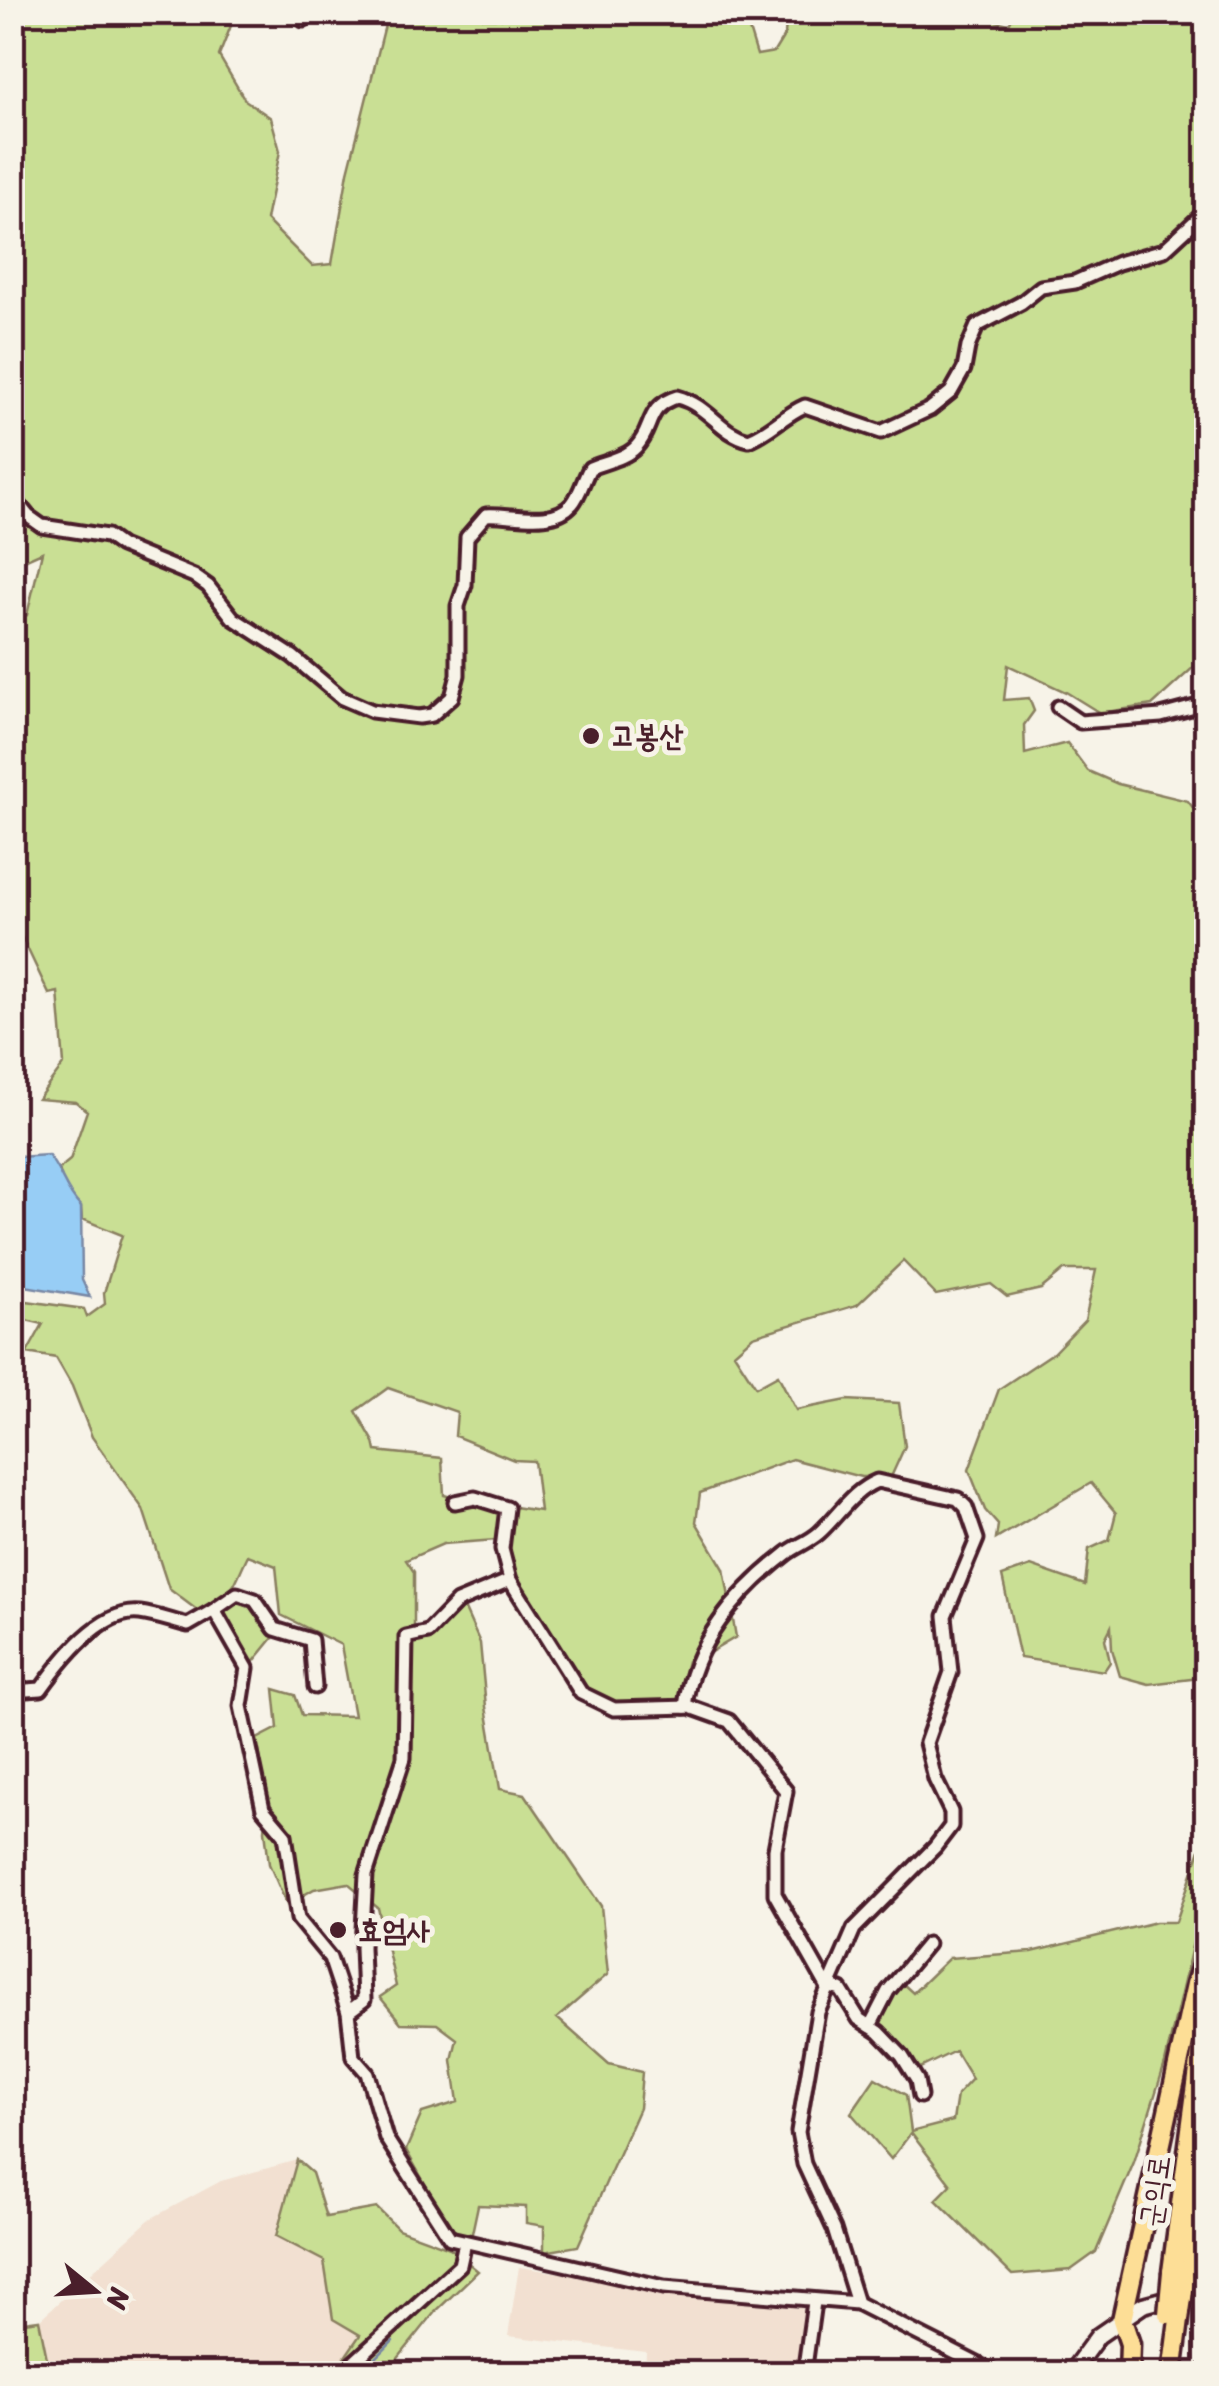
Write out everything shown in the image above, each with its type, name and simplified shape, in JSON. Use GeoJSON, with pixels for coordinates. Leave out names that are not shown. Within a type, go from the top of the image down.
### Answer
{"type":"FeatureCollection","features":[{"type":"Feature","properties":{"kind":"highway"},"geometry":{"type":"LineString","coordinates":[[1129,2374],[1130,2344],[1122,2320],[1206,1952]]}},
{"type":"Feature","properties":{"kind":"highway","name":"군익로"},"geometry":{"type":"LineString","coordinates":[[1172,2374],[1174,2313],[1206,2017]]}},
{"type":"Feature","properties":{"kind":"highway","name":"군익로"},"geometry":{"type":"LineString","coordinates":[[1179,2271],[1206,2116]]}},
{"type":"Feature","properties":{"kind":"highway","name":"군익로"},"geometry":{"type":"LineString","coordinates":[[1160,2374],[1174,2313]]}},
{"type":"Feature","properties":{"kind":"street"},"geometry":{"type":"LineString","coordinates":[[12,496],[42,526],[107,536],[121,546],[194,576],[208,586],[233,618],[292,656],[342,698],[372,711],[432,715],[452,697],[458,675],[458,606],[465,585],[467,537],[486,515],[539,518],[572,505],[590,468],[632,451],[654,410],[676,397],[697,402],[729,432],[748,440],[767,433],[805,406],[881,432],[898,425],[939,402],[960,380],[976,326],[1020,303],[1041,286],[1076,282],[1118,263],[1164,250],[1206,211]]}},
{"type":"Feature","properties":{"kind":"street"},"geometry":{"type":"LineString","coordinates":[[1058,707],[1080,722],[1162,716],[1206,704]]}},
{"type":"Feature","properties":{"kind":"street"},"geometry":{"type":"LineString","coordinates":[[685,1707],[688,1679],[713,1629],[787,1552],[817,1535],[847,1500],[877,1481],[958,1499],[966,1507],[977,1539],[945,1616],[951,1672],[926,1743],[935,1779],[951,1812],[952,1826],[854,1928],[818,2012],[798,2132],[804,2164],[834,2229],[857,2303]]}},
{"type":"Feature","properties":{"kind":"street"},"geometry":{"type":"LineString","coordinates":[[454,1502],[476,1498],[507,1508],[502,1550],[510,1580],[581,1694],[614,1709],[685,1707],[729,1721],[786,1791],[775,1849],[775,1894],[827,1986],[841,1990],[859,2019],[902,2056],[920,2096]]}},
{"type":"Feature","properties":{"kind":"street"},"geometry":{"type":"LineString","coordinates":[[348,2012],[364,2000],[366,1875],[404,1758],[406,1637],[428,1632],[457,1602],[510,1580]]}},
{"type":"Feature","properties":{"kind":"street"},"geometry":{"type":"LineString","coordinates":[[12,1692],[41,1689],[68,1651],[101,1624],[136,1612],[188,1625],[237,1594],[255,1600],[276,1628],[311,1640],[314,1686]]}},
{"type":"Feature","properties":{"kind":"street"},"geometry":{"type":"LineString","coordinates":[[214,1610],[248,1668],[241,1706],[262,1808],[284,1835],[298,1919],[330,1958],[348,2012],[353,2057],[367,2073],[386,2138],[450,2238],[664,2288],[857,2303],[997,2374]]}},
{"type":"Feature","properties":{"kind":"street"},"geometry":{"type":"LineString","coordinates":[[870,2026],[888,1991],[927,1944]]}},
{"type":"Feature","properties":{"kind":"street"},"geometry":{"type":"LineString","coordinates":[[341,2374],[460,2265],[466,2242]]}},
{"type":"Feature","properties":{"kind":"street"},"geometry":{"type":"LineString","coordinates":[[1070,2374],[1098,2336],[1142,2306],[1206,2288]]}},
{"type":"Feature","properties":{"kind":"street"},"geometry":{"type":"LineString","coordinates":[[804,2374],[814,2302]]}},
{"type":"Feature","properties":{"kind":"shaded area"},"geometry":{"type":"Polygon","coordinates":[[[297,2160],[276,2236],[324,2261],[333,2319],[361,2335],[334,2373],[50,2374],[39,2320],[150,2219],[221,2181],[297,2160]]]}},
{"type":"Feature","properties":{"kind":"shaded area"},"geometry":{"type":"Polygon","coordinates":[[[519,2267],[807,2309],[797,2373],[645,2373],[646,2352],[508,2336],[519,2267]]]}},
{"type":"Feature","properties":{"kind":"green space"},"geometry":{"type":"Polygon","coordinates":[[[485,12],[484,18],[575,20],[605,13],[744,13],[757,55],[774,52],[785,34],[787,13],[984,13],[987,19],[1009,24],[1014,13],[1206,13],[1206,656],[1152,705],[1100,713],[1008,665],[1004,700],[1029,698],[1034,711],[1024,725],[1025,754],[1067,743],[1088,771],[1118,784],[1188,801],[1206,825],[1206,1904],[1193,1942],[1165,2063],[1134,2162],[1096,2252],[1071,2270],[1012,2275],[936,2200],[951,2185],[911,2133],[891,2159],[851,2113],[875,2078],[906,2095],[911,2132],[953,2121],[957,2095],[972,2079],[955,2051],[920,2068],[879,2022],[901,1982],[913,1993],[949,1958],[1032,1952],[1156,1922],[1176,1922],[1203,1840],[1203,1768],[1197,1772],[1200,1678],[1149,1684],[1120,1676],[1111,1627],[1105,1639],[1110,1662],[1104,1671],[1020,1658],[1002,1576],[1031,1566],[1085,1585],[1089,1549],[1109,1540],[1116,1513],[1091,1483],[996,1539],[998,1525],[985,1510],[969,1470],[999,1389],[1053,1353],[1085,1320],[1096,1270],[1064,1270],[1041,1289],[1007,1297],[991,1284],[936,1295],[903,1261],[857,1305],[753,1336],[734,1353],[756,1387],[778,1375],[796,1410],[847,1400],[899,1403],[905,1446],[891,1477],[861,1477],[792,1459],[700,1493],[696,1522],[724,1569],[736,1637],[687,1661],[677,1701],[613,1704],[585,1688],[515,1573],[508,1538],[514,1507],[540,1511],[534,1461],[514,1460],[455,1436],[457,1412],[388,1388],[356,1411],[376,1451],[442,1458],[444,1495],[501,1511],[496,1540],[443,1544],[406,1560],[414,1572],[414,1641],[438,1630],[463,1605],[480,1643],[500,1789],[525,1794],[601,1906],[608,1974],[557,2018],[609,2064],[642,2072],[639,2108],[578,2246],[544,2252],[544,2226],[526,2223],[526,2207],[478,2205],[471,2238],[453,2233],[406,2150],[422,2113],[458,2102],[452,2060],[457,2039],[437,2024],[401,2023],[380,1997],[396,1986],[378,1908],[348,1883],[314,1889],[287,1905],[269,1864],[265,1830],[268,1802],[257,1739],[278,1728],[274,1689],[295,1695],[302,1715],[354,1716],[341,1645],[281,1615],[276,1566],[248,1555],[231,1590],[197,1610],[169,1589],[143,1509],[92,1437],[56,1358],[27,1353],[43,1324],[13,1317],[12,1299],[84,1309],[87,1317],[105,1304],[104,1293],[122,1235],[82,1219],[81,1207],[66,1192],[59,1169],[70,1160],[87,1111],[76,1102],[38,1099],[64,1064],[58,992],[49,994],[13,918],[13,613],[27,615],[42,552],[13,565],[13,13],[236,13],[219,56],[245,100],[271,118],[280,151],[266,220],[312,266],[332,264],[348,172],[385,25],[355,13],[485,12]]]}},
{"type":"Feature","properties":{"kind":"green space"},"geometry":{"type":"Polygon","coordinates":[[[234,1603],[255,1605],[273,1638],[251,1665],[223,1613],[234,1603]]]}},
{"type":"Feature","properties":{"kind":"green space"},"geometry":{"type":"Polygon","coordinates":[[[297,2160],[312,2173],[326,2217],[377,2208],[398,2229],[450,2248],[478,2271],[435,2312],[396,2361],[384,2360],[374,2369],[377,2373],[334,2373],[360,2335],[333,2319],[324,2261],[276,2236],[297,2160]]]}},
{"type":"Feature","properties":{"kind":"green space"},"geometry":{"type":"Polygon","coordinates":[[[13,2320],[39,2320],[50,2373],[13,2373],[13,2320]]]}},
{"type":"Feature","properties":{"kind":"water"},"geometry":{"type":"Polygon","coordinates":[[[48,1155],[81,1207],[82,1280],[90,1297],[13,1284],[13,1164],[18,1157],[48,1155]]]}},
{"type":"Feature","properties":{"kind":"waterway"},"geometry":{"type":"LineString","coordinates":[[368,2374],[365,2369],[393,2341]]}},
{"type":"Feature","properties":{"kind":"place","name":"고봉산"},"geometry":{"type":"Point","coordinates":[591,736]}},
{"type":"Feature","properties":{"kind":"place","name":"효엄사"},"geometry":{"type":"Point","coordinates":[338,1930]}}]}
